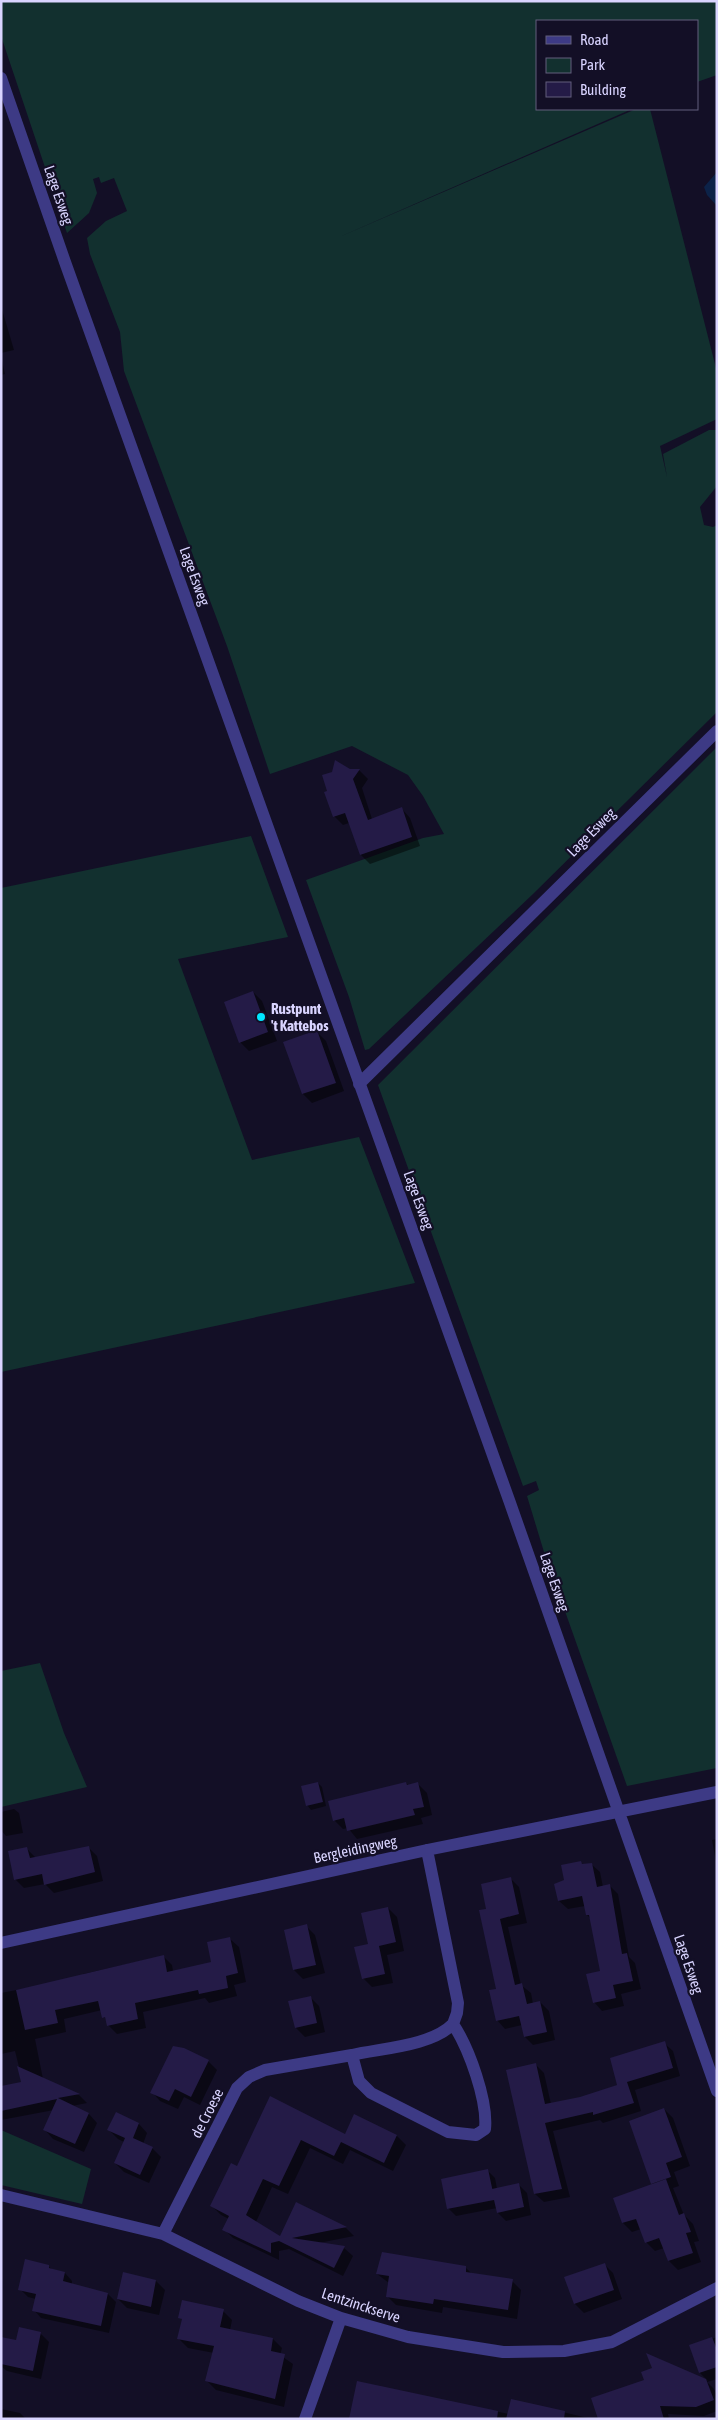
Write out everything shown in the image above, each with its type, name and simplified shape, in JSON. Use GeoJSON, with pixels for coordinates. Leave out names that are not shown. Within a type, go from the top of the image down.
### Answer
{"type":"FeatureCollection","features":[{"type":"Feature","properties":{"kind":"street","name":"Lage Esweg"},"geometry":{"type":"LineString","coordinates":[[1,78],[717,2091]]}},
{"type":"Feature","properties":{"kind":"street","name":"Lage Esweg"},"geometry":{"type":"LineString","coordinates":[[359,1084],[717,731]]}},
{"type":"Feature","properties":{"kind":"street","name":"Bergleidingweg"},"geometry":{"type":"LineString","coordinates":[[1,1943],[426,1850],[717,1792]]}},
{"type":"Feature","properties":{"kind":"street"},"geometry":{"type":"LineString","coordinates":[[352,2054],[359,2081],[371,2093],[448,2132],[476,2135],[485,2129],[486,2117],[470,2057],[453,2024],[458,2003],[426,1850]]}},
{"type":"Feature","properties":{"kind":"street","name":"de Croese"},"geometry":{"type":"LineString","coordinates":[[164,2234],[237,2088],[249,2077],[266,2070],[431,2038],[444,2033],[453,2024]]}},
{"type":"Feature","properties":{"kind":"street","name":"Lentzinckserve"},"geometry":{"type":"LineString","coordinates":[[1,2195],[164,2234],[298,2301],[341,2318],[408,2337],[493,2350],[564,2351],[612,2342],[717,2288]]}},
{"type":"Feature","properties":{"kind":"street"},"geometry":{"type":"LineString","coordinates":[[306,2419],[341,2318]]}},
{"type":"Feature","properties":{"kind":"green space"},"geometry":{"type":"Polygon","coordinates":[[[1,1],[717,1],[717,75],[698,82],[698,20],[536,20],[536,110],[630,110],[337,238],[634,110],[650,110],[717,372],[717,419],[660,446],[667,477],[663,454],[709,430],[717,430],[717,486],[700,507],[704,525],[713,527],[717,525],[717,712],[533,894],[369,1049],[365,1050],[349,997],[306,880],[423,838],[444,834],[423,796],[408,775],[352,746],[270,774],[227,646],[124,371],[120,332],[90,254],[87,238],[106,221],[127,211],[114,178],[101,183],[99,177],[93,179],[97,193],[89,213],[67,233],[1,36],[1,1]]]}},
{"type":"Feature","properties":{"kind":"green space"},"geometry":{"type":"Polygon","coordinates":[[[717,747],[717,1768],[627,1786],[544,1552],[527,1496],[539,1490],[536,1481],[523,1486],[378,1085],[717,747]]]}},
{"type":"Feature","properties":{"kind":"green space"},"geometry":{"type":"Polygon","coordinates":[[[251,836],[288,937],[178,959],[252,1160],[359,1137],[415,1283],[1,1372],[1,888],[251,836]]]}},
{"type":"Feature","properties":{"kind":"green space"},"geometry":{"type":"Polygon","coordinates":[[[40,1663],[64,1733],[87,1787],[1,1807],[1,1671],[40,1663]]]}},
{"type":"Feature","properties":{"kind":"green space"},"geometry":{"type":"Polygon","coordinates":[[[1,2130],[91,2169],[82,2204],[1,2185],[1,2130]]]}},
{"type":"Feature","properties":{"kind":"water"},"geometry":{"type":"Polygon","coordinates":[[[717,172],[717,206],[707,195],[704,187],[717,172]]]}},
{"type":"Feature","properties":{"kind":"building"},"geometry":{"type":"Polygon","coordinates":[[[335,760],[350,769],[360,769],[353,779],[368,820],[402,807],[412,837],[360,855],[345,813],[333,817],[324,792],[327,791],[322,775],[332,772],[335,760]]]}},
{"type":"Feature","properties":{"kind":"building"},"geometry":{"type":"Polygon","coordinates":[[[253,991],[268,1032],[239,1043],[224,1002],[253,991]]]}},
{"type":"Feature","properties":{"kind":"building"},"geometry":{"type":"Polygon","coordinates":[[[317,1030],[336,1083],[302,1094],[283,1042],[317,1030]]]}},
{"type":"Feature","properties":{"kind":"building"},"geometry":{"type":"Polygon","coordinates":[[[318,1782],[323,1802],[306,1806],[301,1786],[318,1782]]]}},
{"type":"Feature","properties":{"kind":"building"},"geometry":{"type":"Polygon","coordinates":[[[406,1782],[407,1785],[418,1782],[424,1807],[413,1809],[415,1815],[347,1831],[344,1818],[333,1821],[328,1801],[406,1782]]]}},
{"type":"Feature","properties":{"kind":"building"},"geometry":{"type":"Polygon","coordinates":[[[89,1846],[95,1872],[44,1885],[42,1874],[14,1880],[8,1851],[27,1847],[30,1858],[89,1846]]]}},
{"type":"Feature","properties":{"kind":"building"},"geometry":{"type":"Polygon","coordinates":[[[581,1861],[582,1864],[592,1863],[597,1887],[610,1884],[622,1954],[627,1953],[633,1981],[613,1985],[616,1998],[593,2003],[586,1974],[600,1971],[589,1915],[586,1915],[582,1896],[558,1901],[554,1884],[564,1880],[561,1865],[581,1861]]]}},
{"type":"Feature","properties":{"kind":"building"},"geometry":{"type":"Polygon","coordinates":[[[511,1877],[519,1914],[500,1919],[515,1985],[522,1983],[527,2004],[540,2001],[547,2032],[524,2037],[519,2016],[496,2021],[489,1990],[496,1989],[479,1910],[486,1909],[481,1884],[511,1877]]]}},
{"type":"Feature","properties":{"kind":"building"},"geometry":{"type":"Polygon","coordinates":[[[388,1907],[396,1942],[379,1946],[385,1974],[362,1979],[354,1947],[368,1944],[361,1913],[388,1907]]]}},
{"type":"Feature","properties":{"kind":"building"},"geometry":{"type":"Polygon","coordinates":[[[307,1924],[316,1965],[293,1970],[284,1930],[307,1924]]]}},
{"type":"Feature","properties":{"kind":"building"},"geometry":{"type":"Polygon","coordinates":[[[230,1937],[238,1973],[226,1976],[228,1988],[199,1994],[198,1990],[135,2003],[138,2019],[107,2026],[105,2017],[102,2018],[98,2001],[55,2010],[58,2023],[25,2030],[16,1990],[164,1955],[167,1972],[211,1962],[207,1942],[230,1937]]]}},
{"type":"Feature","properties":{"kind":"building"},"geometry":{"type":"Polygon","coordinates":[[[311,1996],[317,2023],[295,2028],[288,2001],[311,1996]]]}},
{"type":"Feature","properties":{"kind":"building"},"geometry":{"type":"Polygon","coordinates":[[[665,2041],[673,2068],[627,2082],[634,2103],[593,2115],[593,2112],[545,2123],[562,2189],[534,2194],[506,2070],[536,2063],[545,2104],[580,2097],[617,2085],[610,2058],[665,2041]]]}},
{"type":"Feature","properties":{"kind":"building"},"geometry":{"type":"Polygon","coordinates":[[[173,2046],[184,2048],[209,2060],[191,2097],[175,2089],[169,2101],[150,2093],[173,2046]]]}},
{"type":"Feature","properties":{"kind":"building"},"geometry":{"type":"Polygon","coordinates":[[[17,2066],[80,2094],[58,2098],[89,2113],[75,2144],[43,2130],[57,2099],[1,2111],[1,2086],[21,2082],[17,2066]]]}},
{"type":"Feature","properties":{"kind":"building"},"geometry":{"type":"Polygon","coordinates":[[[270,2096],[345,2134],[354,2114],[397,2135],[384,2163],[341,2142],[334,2156],[301,2140],[279,2186],[263,2179],[246,2215],[280,2236],[296,2202],[347,2227],[292,2238],[345,2246],[334,2268],[279,2241],[271,2243],[271,2253],[222,2230],[229,2216],[210,2206],[231,2163],[237,2166],[270,2096]]]}},
{"type":"Feature","properties":{"kind":"building"},"geometry":{"type":"Polygon","coordinates":[[[664,2108],[682,2157],[666,2163],[671,2177],[651,2184],[629,2121],[664,2108]]]}},
{"type":"Feature","properties":{"kind":"building"},"geometry":{"type":"Polygon","coordinates":[[[116,2112],[139,2123],[133,2138],[153,2147],[140,2175],[114,2163],[125,2138],[107,2130],[116,2112]]]}},
{"type":"Feature","properties":{"kind":"building"},"geometry":{"type":"Polygon","coordinates":[[[488,2169],[492,2189],[519,2183],[524,2207],[497,2213],[494,2200],[447,2209],[441,2179],[488,2169]]]}},
{"type":"Feature","properties":{"kind":"building"},"geometry":{"type":"Polygon","coordinates":[[[666,2179],[679,2215],[684,2213],[691,2232],[686,2233],[693,2253],[668,2261],[659,2238],[645,2243],[636,2219],[622,2223],[613,2198],[666,2179]]]}},
{"type":"Feature","properties":{"kind":"building"},"geometry":{"type":"Polygon","coordinates":[[[382,2252],[466,2266],[466,2272],[513,2279],[508,2310],[434,2299],[433,2304],[386,2297],[389,2276],[376,2274],[382,2252]]]}},
{"type":"Feature","properties":{"kind":"building"},"geometry":{"type":"Polygon","coordinates":[[[25,2259],[49,2265],[49,2268],[65,2272],[63,2281],[108,2293],[101,2326],[32,2311],[36,2294],[18,2290],[25,2259]]]}},
{"type":"Feature","properties":{"kind":"building"},"geometry":{"type":"Polygon","coordinates":[[[605,2263],[614,2290],[574,2304],[564,2277],[605,2263]]]}},
{"type":"Feature","properties":{"kind":"building"},"geometry":{"type":"Polygon","coordinates":[[[123,2272],[156,2280],[151,2307],[117,2299],[123,2272]]]}},
{"type":"Feature","properties":{"kind":"building"},"geometry":{"type":"Polygon","coordinates":[[[182,2300],[224,2309],[220,2327],[273,2338],[271,2351],[285,2354],[275,2399],[205,2381],[214,2346],[177,2339],[182,2319],[178,2318],[182,2300]]]}},
{"type":"Feature","properties":{"kind":"building"},"geometry":{"type":"Polygon","coordinates":[[[19,2327],[41,2332],[33,2371],[1,2364],[1,2337],[16,2340],[19,2327]]]}},
{"type":"Feature","properties":{"kind":"building"},"geometry":{"type":"Polygon","coordinates":[[[712,2337],[717,2350],[717,2367],[699,2373],[689,2345],[712,2337]]]}},
{"type":"Feature","properties":{"kind":"building"},"geometry":{"type":"Polygon","coordinates":[[[646,2353],[706,2379],[714,2400],[696,2407],[660,2406],[664,2419],[598,2419],[591,2398],[644,2380],[641,2372],[652,2368],[646,2353]]]}},
{"type":"Feature","properties":{"kind":"building"},"geometry":{"type":"Polygon","coordinates":[[[357,2381],[498,2411],[497,2419],[349,2419],[357,2381]]]}},
{"type":"Feature","properties":{"kind":"building"},"geometry":{"type":"Polygon","coordinates":[[[511,2399],[565,2411],[564,2419],[506,2419],[511,2399]]]}},
{"type":"Feature","properties":{"kind":"place","name":"Rustpunt 't Kattebos"},"geometry":{"type":"Point","coordinates":[261,1017]}}]}
